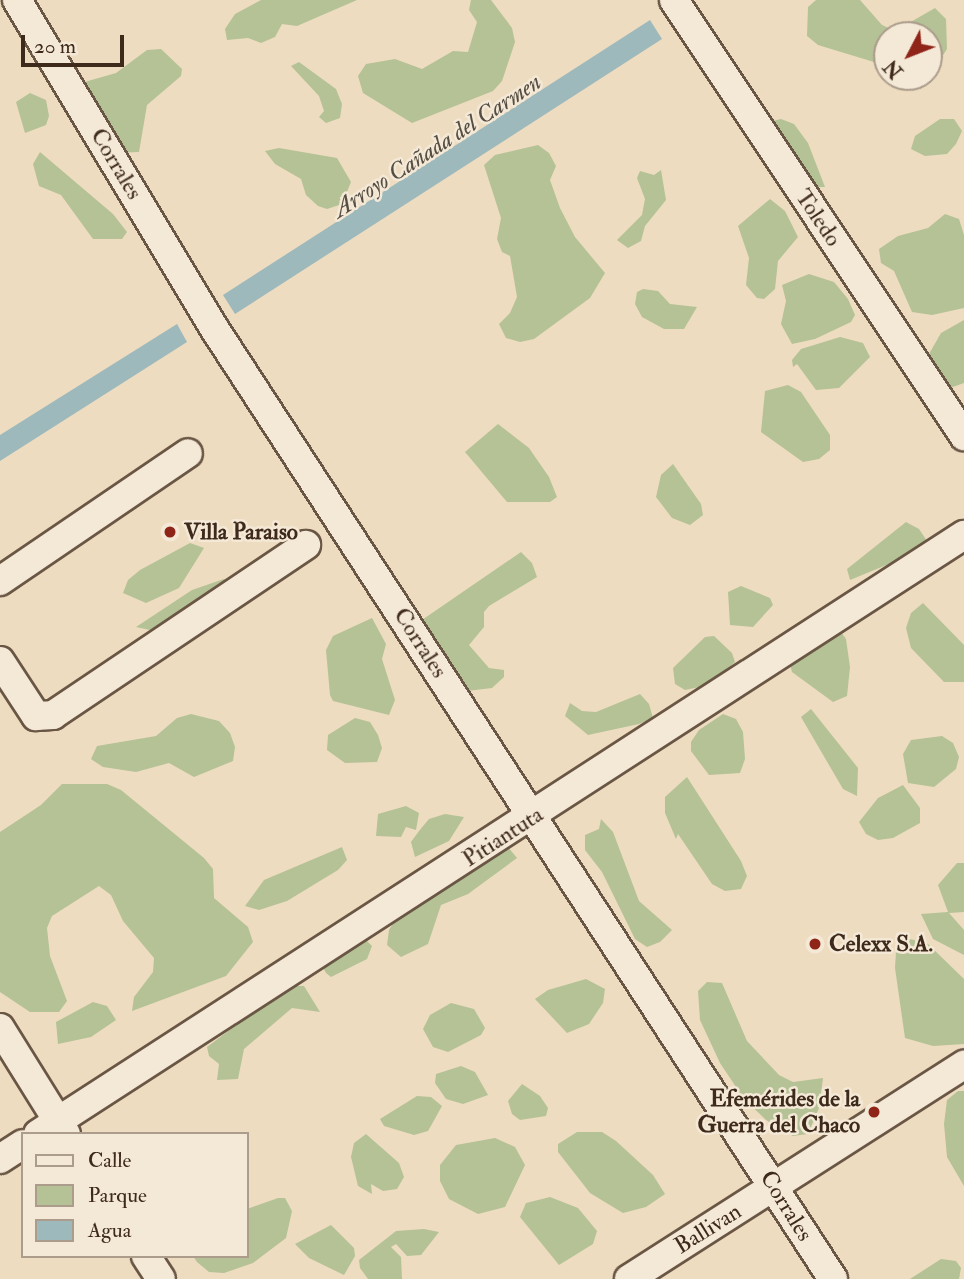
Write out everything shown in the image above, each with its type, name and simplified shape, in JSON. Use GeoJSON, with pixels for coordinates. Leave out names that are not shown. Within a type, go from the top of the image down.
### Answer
{"type":"FeatureCollection","features":[{"type":"Feature","properties":{"kind":"street","name":"Corrales"},"geometry":{"type":"LineString","coordinates":[[17,0],[216,331],[833,1279]]}},
{"type":"Feature","properties":{"kind":"street","name":"Toledo"},"geometry":{"type":"LineString","coordinates":[[674,0],[964,436]]}},
{"type":"Feature","properties":{"kind":"street"},"geometry":{"type":"LineString","coordinates":[[0,581],[188,453]]}},
{"type":"Feature","properties":{"kind":"street","name":"Pitiantuta"},"geometry":{"type":"LineString","coordinates":[[54,1130],[964,535]]}},
{"type":"Feature","properties":{"kind":"street"},"geometry":{"type":"LineString","coordinates":[[0,661],[8,692],[36,716],[53,715],[306,545]]}},
{"type":"Feature","properties":{"kind":"street"},"geometry":{"type":"LineString","coordinates":[[0,1028],[54,1130]]}},
{"type":"Feature","properties":{"kind":"street","name":"Ballivan"},"geometry":{"type":"LineString","coordinates":[[629,1279],[964,1065]]}},
{"type":"Feature","properties":{"kind":"street"},"geometry":{"type":"LineString","coordinates":[[0,1159],[21,1145]]}},
{"type":"Feature","properties":{"kind":"street"},"geometry":{"type":"LineString","coordinates":[[147,1258],[161,1279]]}},
{"type":"Feature","properties":{"kind":"green space"},"geometry":{"type":"Polygon","coordinates":[[[261,0],[357,0],[297,26],[282,24],[275,37],[261,43],[248,38],[227,40],[225,29],[235,14],[261,0]]]}},
{"type":"Feature","properties":{"kind":"green space"},"geometry":{"type":"Polygon","coordinates":[[[471,0],[491,0],[512,28],[515,42],[502,81],[493,91],[412,123],[363,93],[358,76],[366,64],[395,59],[422,69],[453,51],[468,52],[477,22],[469,10],[471,0]]]}},
{"type":"Feature","properties":{"kind":"green space"},"geometry":{"type":"Polygon","coordinates":[[[816,0],[860,0],[878,21],[873,21],[873,62],[818,45],[807,36],[808,7],[816,0]]]}},
{"type":"Feature","properties":{"kind":"green space"},"geometry":{"type":"Polygon","coordinates":[[[935,8],[946,19],[947,49],[943,55],[943,21],[912,21],[935,8]]]}},
{"type":"Feature","properties":{"kind":"green space"},"geometry":{"type":"Polygon","coordinates":[[[161,49],[182,69],[181,76],[147,105],[139,152],[112,153],[81,83],[116,73],[147,50],[161,49]]]}},
{"type":"Feature","properties":{"kind":"green space"},"geometry":{"type":"Polygon","coordinates":[[[299,62],[336,89],[342,104],[340,118],[326,123],[319,117],[324,111],[319,96],[291,66],[299,62]]]}},
{"type":"Feature","properties":{"kind":"green space"},"geometry":{"type":"Polygon","coordinates":[[[30,93],[46,100],[49,116],[46,125],[25,133],[16,102],[30,93]]]}},
{"type":"Feature","properties":{"kind":"green space"},"geometry":{"type":"Polygon","coordinates":[[[781,119],[794,124],[808,143],[825,187],[812,187],[768,122],[781,119]]]}},
{"type":"Feature","properties":{"kind":"green space"},"geometry":{"type":"Polygon","coordinates":[[[940,119],[954,119],[962,131],[947,154],[925,156],[911,149],[915,136],[940,119]]]}},
{"type":"Feature","properties":{"kind":"green space"},"geometry":{"type":"Polygon","coordinates":[[[538,145],[549,153],[556,166],[550,180],[575,237],[605,273],[590,298],[534,339],[520,342],[506,338],[499,324],[510,313],[517,297],[510,256],[502,252],[497,239],[501,218],[484,165],[495,155],[538,145]]]}},
{"type":"Feature","properties":{"kind":"green space"},"geometry":{"type":"Polygon","coordinates":[[[279,148],[337,158],[351,182],[342,204],[327,209],[318,206],[306,195],[301,179],[275,164],[265,151],[279,148]]]}},
{"type":"Feature","properties":{"kind":"green space"},"geometry":{"type":"Polygon","coordinates":[[[40,152],[113,214],[127,232],[122,239],[93,239],[61,195],[39,186],[33,164],[40,152]]]}},
{"type":"Feature","properties":{"kind":"green space"},"geometry":{"type":"Polygon","coordinates":[[[661,170],[666,200],[645,226],[641,241],[628,248],[617,240],[642,215],[645,199],[637,178],[640,171],[654,175],[661,170]]]}},
{"type":"Feature","properties":{"kind":"green space"},"geometry":{"type":"Polygon","coordinates":[[[770,199],[785,211],[798,237],[778,261],[775,289],[764,299],[757,298],[746,285],[749,258],[738,226],[770,199]]]}},
{"type":"Feature","properties":{"kind":"green space"},"geometry":{"type":"Polygon","coordinates":[[[945,214],[959,219],[964,235],[964,308],[932,315],[912,312],[894,271],[881,263],[879,249],[898,236],[928,228],[945,214]]]}},
{"type":"Feature","properties":{"kind":"green space"},"geometry":{"type":"Polygon","coordinates":[[[809,274],[834,282],[848,299],[855,315],[851,322],[815,339],[792,344],[781,324],[786,301],[782,285],[809,274]]]}},
{"type":"Feature","properties":{"kind":"green space"},"geometry":{"type":"Polygon","coordinates":[[[643,289],[658,291],[670,304],[697,307],[684,329],[664,329],[642,317],[635,304],[637,292],[643,289]]]}},
{"type":"Feature","properties":{"kind":"green space"},"geometry":{"type":"Polygon","coordinates":[[[964,320],[964,383],[950,388],[925,361],[941,333],[964,320]]]}},
{"type":"Feature","properties":{"kind":"green space"},"geometry":{"type":"Polygon","coordinates":[[[840,337],[863,343],[870,357],[839,388],[816,390],[797,364],[793,367],[792,360],[801,349],[840,337]]]}},
{"type":"Feature","properties":{"kind":"green space"},"geometry":{"type":"Polygon","coordinates":[[[788,385],[801,392],[830,435],[830,450],[819,459],[803,462],[761,432],[765,391],[788,385]]]}},
{"type":"Feature","properties":{"kind":"green space"},"geometry":{"type":"Polygon","coordinates":[[[498,424],[529,448],[549,477],[557,497],[550,502],[507,502],[465,452],[498,424]]]}},
{"type":"Feature","properties":{"kind":"green space"},"geometry":{"type":"Polygon","coordinates":[[[673,464],[701,504],[703,515],[690,525],[672,518],[656,497],[661,475],[673,464]]]}},
{"type":"Feature","properties":{"kind":"green space"},"geometry":{"type":"Polygon","coordinates":[[[906,522],[919,529],[927,541],[918,552],[850,580],[847,569],[906,522]]]}},
{"type":"Feature","properties":{"kind":"green space"},"geometry":{"type":"Polygon","coordinates":[[[190,543],[204,548],[179,588],[146,603],[123,593],[128,580],[140,570],[190,543]]]}},
{"type":"Feature","properties":{"kind":"green space"},"geometry":{"type":"Polygon","coordinates":[[[521,552],[532,563],[537,577],[489,606],[484,612],[484,627],[469,645],[489,668],[504,670],[504,677],[492,688],[467,691],[419,622],[521,552]]]}},
{"type":"Feature","properties":{"kind":"green space"},"geometry":{"type":"Polygon","coordinates":[[[224,579],[239,585],[189,616],[150,630],[136,627],[192,590],[224,579]]]}},
{"type":"Feature","properties":{"kind":"green space"},"geometry":{"type":"Polygon","coordinates":[[[741,586],[770,598],[773,605],[753,627],[730,625],[728,592],[741,586]]]}},
{"type":"Feature","properties":{"kind":"green space"},"geometry":{"type":"Polygon","coordinates":[[[923,603],[964,645],[964,682],[944,682],[911,648],[906,628],[911,613],[923,603]]]}},
{"type":"Feature","properties":{"kind":"green space"},"geometry":{"type":"Polygon","coordinates":[[[372,618],[386,644],[382,659],[395,700],[389,715],[333,701],[330,695],[326,650],[333,636],[372,618]]]}},
{"type":"Feature","properties":{"kind":"green space"},"geometry":{"type":"Polygon","coordinates":[[[838,628],[846,639],[850,667],[847,696],[833,702],[792,672],[787,652],[838,628]]]}},
{"type":"Feature","properties":{"kind":"green space"},"geometry":{"type":"Polygon","coordinates":[[[714,636],[732,653],[735,662],[709,685],[685,690],[675,684],[673,668],[705,637],[714,636]]]}},
{"type":"Feature","properties":{"kind":"green space"},"geometry":{"type":"Polygon","coordinates":[[[640,694],[649,704],[653,718],[639,724],[588,735],[565,716],[570,703],[582,711],[596,712],[640,694]]]}},
{"type":"Feature","properties":{"kind":"green space"},"geometry":{"type":"Polygon","coordinates":[[[811,709],[858,768],[857,796],[843,789],[801,717],[811,709]]]}},
{"type":"Feature","properties":{"kind":"green space"},"geometry":{"type":"Polygon","coordinates":[[[191,714],[219,721],[230,733],[235,747],[233,761],[194,777],[169,763],[136,772],[103,767],[91,759],[97,746],[156,736],[177,718],[191,714]]]}},
{"type":"Feature","properties":{"kind":"green space"},"geometry":{"type":"Polygon","coordinates":[[[723,714],[736,719],[743,732],[745,759],[740,773],[709,775],[691,751],[691,742],[699,730],[723,714]]]}},
{"type":"Feature","properties":{"kind":"green space"},"geometry":{"type":"Polygon","coordinates":[[[355,718],[370,722],[378,735],[382,748],[377,762],[345,763],[327,750],[328,735],[355,718]]]}},
{"type":"Feature","properties":{"kind":"green space"},"geometry":{"type":"Polygon","coordinates":[[[942,736],[953,743],[959,757],[956,769],[934,787],[908,783],[903,754],[911,740],[942,736]]]}},
{"type":"Feature","properties":{"kind":"green space"},"geometry":{"type":"Polygon","coordinates":[[[687,777],[741,861],[747,876],[741,889],[725,891],[712,884],[678,834],[676,839],[665,813],[665,797],[687,777]]]}},
{"type":"Feature","properties":{"kind":"green space"},"geometry":{"type":"Polygon","coordinates":[[[62,784],[107,784],[121,790],[204,858],[213,869],[214,898],[248,927],[253,942],[226,976],[132,1011],[134,997],[153,972],[154,958],[123,921],[111,895],[99,886],[52,916],[47,928],[50,956],[67,1001],[59,1012],[30,1012],[0,992],[0,832],[41,805],[62,784]]]}},
{"type":"Feature","properties":{"kind":"green space"},"geometry":{"type":"Polygon","coordinates":[[[903,785],[920,808],[920,823],[893,838],[878,840],[866,834],[859,822],[878,798],[903,785]]]}},
{"type":"Feature","properties":{"kind":"green space"},"geometry":{"type":"Polygon","coordinates":[[[406,806],[419,813],[416,830],[406,827],[401,837],[376,836],[378,814],[406,806]]]}},
{"type":"Feature","properties":{"kind":"green space"},"geometry":{"type":"Polygon","coordinates":[[[445,814],[464,817],[449,841],[415,857],[411,842],[429,819],[445,814]]]}},
{"type":"Feature","properties":{"kind":"green space"},"geometry":{"type":"Polygon","coordinates":[[[601,819],[613,832],[639,901],[672,930],[660,942],[647,947],[635,939],[602,872],[585,850],[585,835],[599,829],[601,819]]]}},
{"type":"Feature","properties":{"kind":"green space"},"geometry":{"type":"Polygon","coordinates":[[[342,847],[347,860],[338,870],[287,901],[259,910],[245,906],[264,880],[342,847]]]}},
{"type":"Feature","properties":{"kind":"green space"},"geometry":{"type":"Polygon","coordinates":[[[508,847],[517,858],[468,894],[441,905],[428,944],[401,957],[387,945],[389,930],[404,905],[495,848],[508,847]]]}},
{"type":"Feature","properties":{"kind":"green space"},"geometry":{"type":"Polygon","coordinates":[[[957,863],[964,863],[964,912],[949,913],[964,930],[964,955],[933,939],[921,914],[948,912],[938,885],[957,863]]]}},
{"type":"Feature","properties":{"kind":"green space"},"geometry":{"type":"Polygon","coordinates":[[[361,935],[372,946],[367,959],[331,977],[326,973],[322,966],[361,935]]]}},
{"type":"Feature","properties":{"kind":"green space"},"geometry":{"type":"Polygon","coordinates":[[[897,937],[926,942],[964,979],[964,1044],[933,1046],[905,1038],[895,968],[897,937]]]}},
{"type":"Feature","properties":{"kind":"green space"},"geometry":{"type":"Polygon","coordinates":[[[586,979],[605,989],[603,1003],[589,1024],[567,1033],[535,999],[548,990],[586,979]]]}},
{"type":"Feature","properties":{"kind":"green space"},"geometry":{"type":"Polygon","coordinates":[[[707,982],[722,983],[747,1041],[779,1075],[793,1082],[823,1078],[819,1108],[808,1134],[793,1136],[766,1120],[744,1099],[720,1063],[700,1020],[698,991],[707,982]]]}},
{"type":"Feature","properties":{"kind":"green space"},"geometry":{"type":"Polygon","coordinates":[[[288,986],[304,986],[320,1012],[292,1008],[244,1049],[238,1079],[217,1080],[219,1064],[209,1056],[207,1047],[288,986]]]}},
{"type":"Feature","properties":{"kind":"green space"},"geometry":{"type":"Polygon","coordinates":[[[93,1002],[107,1006],[116,1020],[91,1037],[58,1044],[56,1022],[93,1002]]]}},
{"type":"Feature","properties":{"kind":"green space"},"geometry":{"type":"Polygon","coordinates":[[[451,1003],[474,1009],[485,1028],[481,1035],[448,1052],[433,1047],[423,1029],[430,1015],[451,1003]]]}},
{"type":"Feature","properties":{"kind":"green space"},"geometry":{"type":"Polygon","coordinates":[[[461,1066],[475,1072],[488,1095],[463,1104],[446,1099],[435,1083],[436,1074],[461,1066]]]}},
{"type":"Feature","properties":{"kind":"green space"},"geometry":{"type":"Polygon","coordinates":[[[522,1084],[540,1096],[548,1108],[546,1116],[520,1120],[512,1114],[508,1101],[522,1084]]]}},
{"type":"Feature","properties":{"kind":"green space"},"geometry":{"type":"Polygon","coordinates":[[[958,1091],[964,1091],[964,1186],[947,1157],[944,1124],[947,1100],[958,1091]]]}},
{"type":"Feature","properties":{"kind":"green space"},"geometry":{"type":"Polygon","coordinates":[[[417,1096],[431,1097],[442,1106],[428,1131],[414,1135],[384,1126],[380,1119],[417,1096]]]}},
{"type":"Feature","properties":{"kind":"green space"},"geometry":{"type":"Polygon","coordinates":[[[577,1132],[602,1132],[616,1141],[653,1175],[665,1194],[646,1207],[623,1213],[590,1193],[558,1152],[558,1144],[577,1132]]]}},
{"type":"Feature","properties":{"kind":"green space"},"geometry":{"type":"Polygon","coordinates":[[[366,1134],[399,1163],[404,1177],[397,1189],[383,1191],[371,1184],[372,1194],[358,1186],[351,1157],[354,1143],[366,1134]]]}},
{"type":"Feature","properties":{"kind":"green space"},"geometry":{"type":"Polygon","coordinates":[[[495,1138],[515,1147],[525,1165],[505,1207],[478,1214],[449,1199],[440,1181],[440,1165],[456,1145],[495,1138]]]}},
{"type":"Feature","properties":{"kind":"green space"},"geometry":{"type":"Polygon","coordinates":[[[550,1197],[578,1208],[597,1231],[593,1244],[559,1265],[520,1217],[526,1203],[550,1197]]]}},
{"type":"Feature","properties":{"kind":"green space"},"geometry":{"type":"Polygon","coordinates":[[[285,1198],[292,1211],[286,1238],[253,1263],[224,1273],[209,1272],[194,1258],[248,1258],[248,1209],[285,1198]]]}},
{"type":"Feature","properties":{"kind":"green space"},"geometry":{"type":"Polygon","coordinates":[[[331,1225],[354,1248],[355,1256],[344,1275],[309,1258],[295,1244],[331,1225]]]}},
{"type":"Feature","properties":{"kind":"green space"},"geometry":{"type":"Polygon","coordinates":[[[424,1229],[439,1232],[421,1255],[407,1256],[396,1244],[391,1247],[401,1257],[402,1279],[368,1279],[360,1268],[359,1260],[396,1231],[424,1229]]]}},
{"type":"Feature","properties":{"kind":"green space"},"geometry":{"type":"Polygon","coordinates":[[[941,1259],[956,1261],[961,1268],[959,1279],[910,1279],[941,1259]]]}},
{"type":"Feature","properties":{"kind":"water"},"geometry":{"type":"Polygon","coordinates":[[[650,20],[662,39],[235,314],[223,295],[650,20]]]}},
{"type":"Feature","properties":{"kind":"water"},"geometry":{"type":"Polygon","coordinates":[[[177,324],[187,342],[0,461],[0,435],[177,324]]]}},
{"type":"Feature","properties":{"kind":"place","name":"Villa Paraiso"},"geometry":{"type":"Point","coordinates":[170,532]}},
{"type":"Feature","properties":{"kind":"place","name":"Celexx S.A."},"geometry":{"type":"Point","coordinates":[815,944]}},
{"type":"Feature","properties":{"kind":"place","name":"Efemérides de la Guerra del Chaco"},"geometry":{"type":"Point","coordinates":[874,1112]}},
{"type":"Feature","properties":{"kind":"water label","name":"Arroyo Cañada del Carmen"},"geometry":{"type":"Point","coordinates":[437,146]}}]}
